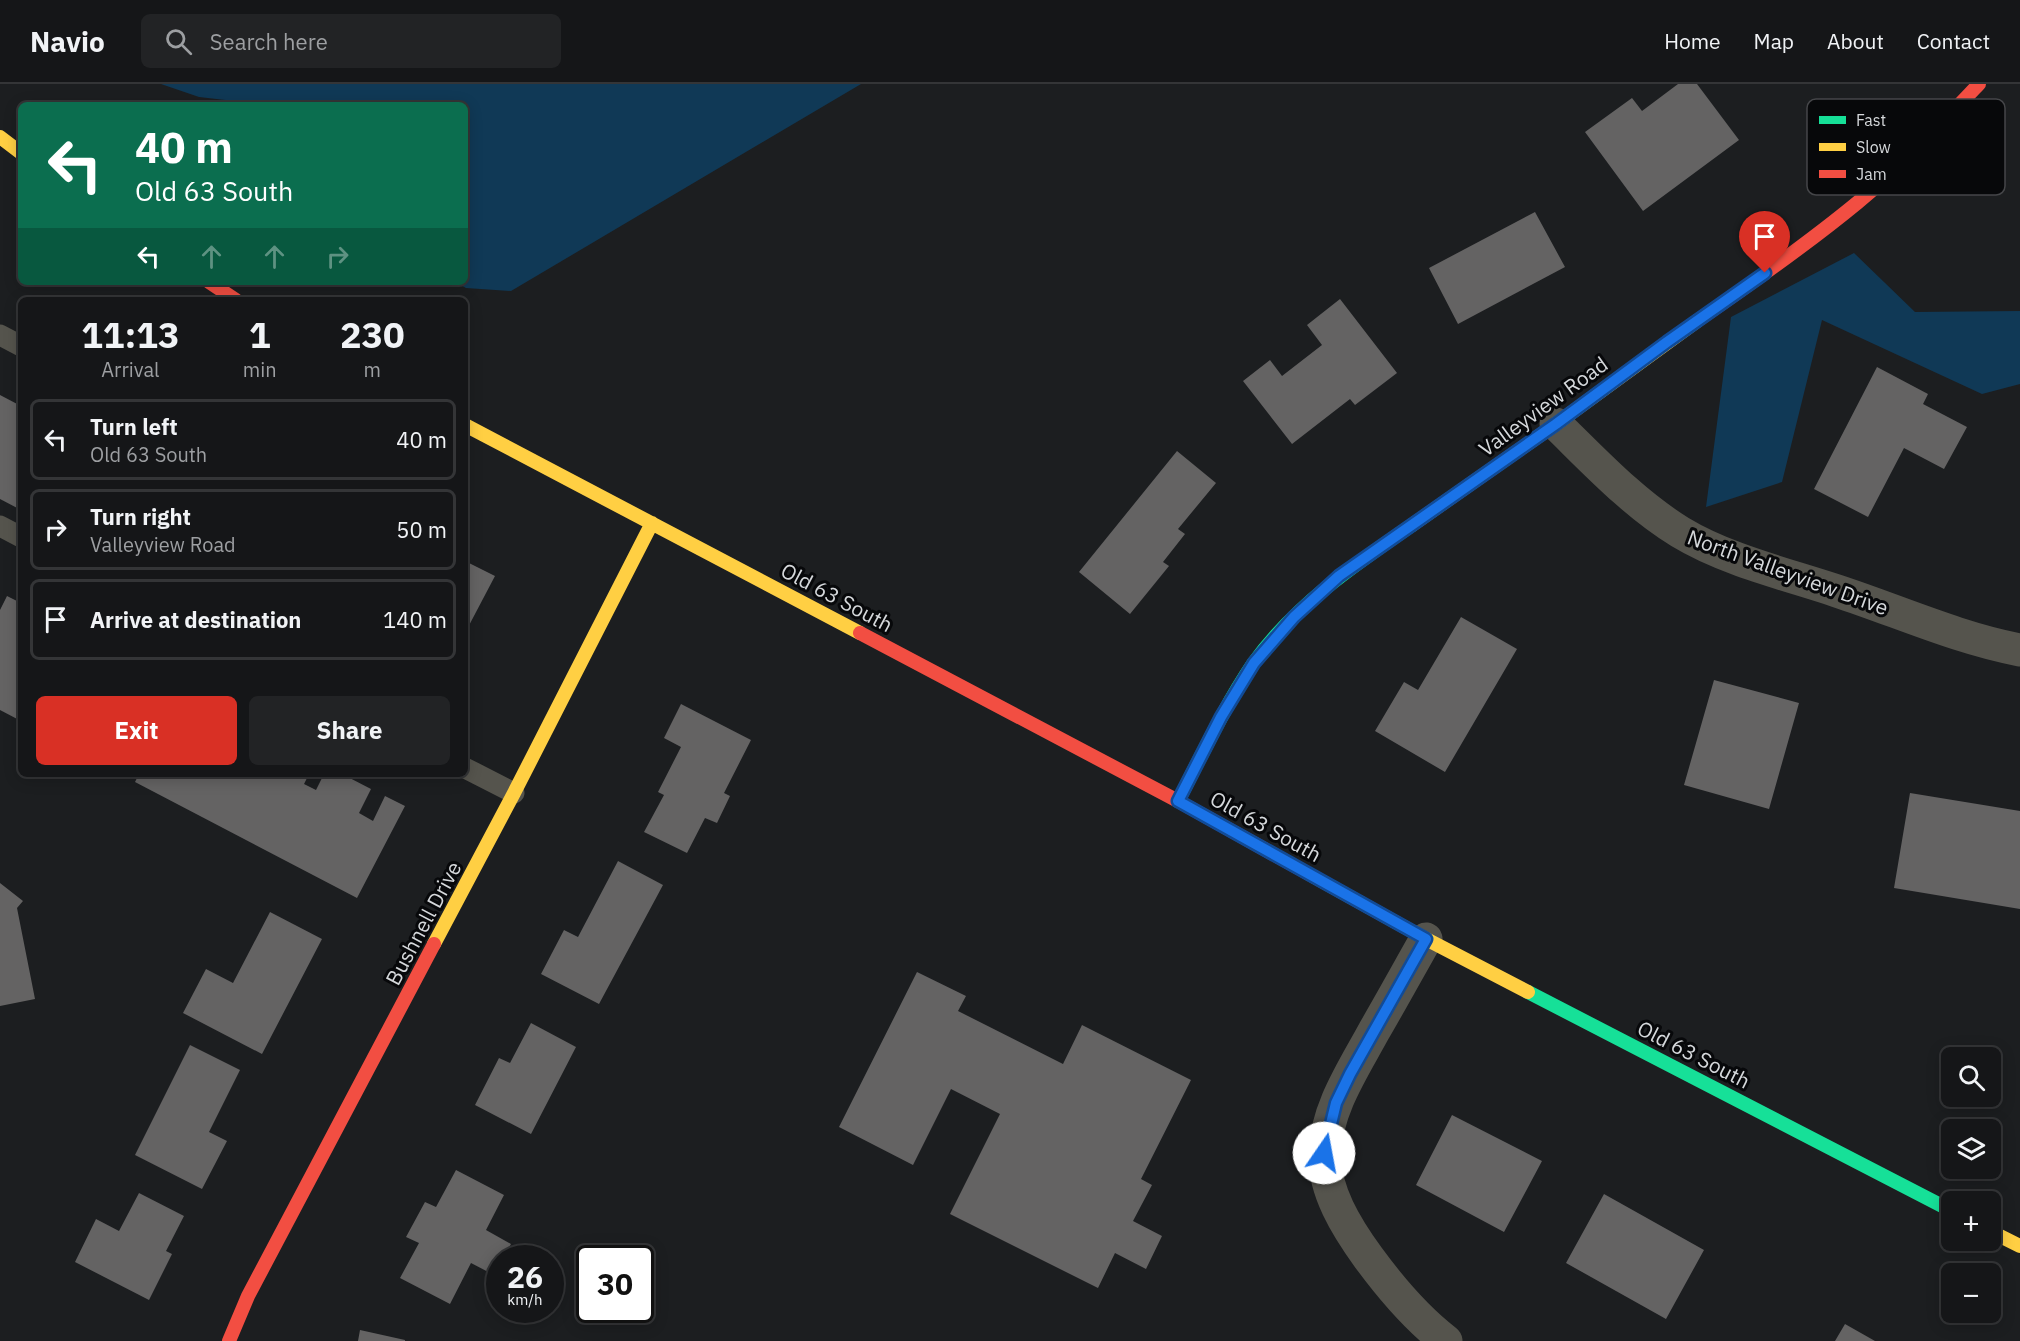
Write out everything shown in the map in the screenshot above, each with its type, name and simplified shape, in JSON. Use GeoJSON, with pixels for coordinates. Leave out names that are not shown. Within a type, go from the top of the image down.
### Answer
{"type":"FeatureCollection","features":[{"type":"Feature","properties":{"kind":"street","name":"Valleyview Road"},"geometry":{"type":"LineString","coordinates":[[1965,99],[1979,84]]}},
{"type":"Feature","properties":{"kind":"street"},"geometry":{"type":"LineString","coordinates":[[0,158],[4,140],[18,151]]}},
{"type":"Feature","properties":{"kind":"street","name":"Valleyview Road"},"geometry":{"type":"LineString","coordinates":[[1178,801],[1221,717],[1254,663],[1294,617],[1339,576],[1784,260],[1866,195]]}},
{"type":"Feature","properties":{"kind":"street","name":"North Valleyview Drive"},"geometry":{"type":"LineString","coordinates":[[1556,424],[1648,510],[1700,542],[1782,574],[1935,626],[2020,650]]}},
{"type":"Feature","properties":{"kind":"street","name":"Old 63 South"},"geometry":{"type":"LineString","coordinates":[[468,428],[1178,801],[1426,939],[1941,1205]]}},
{"type":"Feature","properties":{"kind":"street","name":"Bushnell Drive"},"geometry":{"type":"LineString","coordinates":[[229,1341],[248,1296],[514,793],[652,523]]}},
{"type":"Feature","properties":{"kind":"street"},"geometry":{"type":"LineString","coordinates":[[1426,939],[1336,1103],[1324,1153],[1326,1170],[1338,1207],[1357,1242],[1397,1293],[1446,1341]]}},
{"type":"Feature","properties":{"kind":"street"},"geometry":{"type":"LineString","coordinates":[[2001,1236],[2020,1246]]}},
{"type":"Feature","properties":{"kind":"lane"},"geometry":{"type":"LineString","coordinates":[[0,335],[18,344]]}},
{"type":"Feature","properties":{"kind":"lane"},"geometry":{"type":"LineString","coordinates":[[0,526],[18,535]]}},
{"type":"Feature","properties":{"kind":"lane"},"geometry":{"type":"LineString","coordinates":[[468,770],[514,793]]}},
{"type":"Feature","properties":{"kind":"shaded area"},"geometry":{"type":"Polygon","coordinates":[[[161,84],[861,84],[511,291],[466,288],[460,285],[468,285],[468,102],[243,102],[199,97],[161,84]]]}},
{"type":"Feature","properties":{"kind":"shaded area"},"geometry":{"type":"Polygon","coordinates":[[[1854,253],[1915,312],[2020,311],[2020,384],[1982,394],[1822,320],[1782,482],[1706,507],[1731,317],[1854,253]]]}},
{"type":"Feature","properties":{"kind":"building"},"geometry":{"type":"Polygon","coordinates":[[[1678,84],[1697,84],[1739,140],[1643,211],[1585,132],[1632,98],[1642,111],[1678,84]]]}},
{"type":"Feature","properties":{"kind":"building"},"geometry":{"type":"Polygon","coordinates":[[[1535,212],[1565,267],[1458,324],[1429,268],[1535,212]]]}},
{"type":"Feature","properties":{"kind":"building"},"geometry":{"type":"Polygon","coordinates":[[[1340,299],[1397,373],[1355,405],[1350,399],[1292,444],[1243,381],[1270,360],[1282,376],[1322,345],[1307,325],[1340,299]]]}},
{"type":"Feature","properties":{"kind":"building"},"geometry":{"type":"Polygon","coordinates":[[[1877,367],[1928,394],[1923,404],[1967,427],[1944,469],[1904,448],[1868,517],[1814,489],[1877,367]]]}},
{"type":"Feature","properties":{"kind":"building"},"geometry":{"type":"Polygon","coordinates":[[[0,395],[18,404],[18,508],[0,499],[0,395]]]}},
{"type":"Feature","properties":{"kind":"building"},"geometry":{"type":"Polygon","coordinates":[[[1177,451],[1216,483],[1178,529],[1185,534],[1163,562],[1169,566],[1130,614],[1079,572],[1177,451]]]}},
{"type":"Feature","properties":{"kind":"building"},"geometry":{"type":"Polygon","coordinates":[[[468,562],[495,576],[468,627],[468,562]]]}},
{"type":"Feature","properties":{"kind":"building"},"geometry":{"type":"Polygon","coordinates":[[[7,596],[18,602],[18,719],[0,710],[0,610],[7,596]]]}},
{"type":"Feature","properties":{"kind":"building"},"geometry":{"type":"Polygon","coordinates":[[[1461,617],[1517,649],[1445,772],[1375,731],[1404,682],[1418,690],[1461,617]]]}},
{"type":"Feature","properties":{"kind":"building"},"geometry":{"type":"Polygon","coordinates":[[[1714,680],[1799,703],[1769,809],[1684,785],[1714,680]]]}},
{"type":"Feature","properties":{"kind":"building"},"geometry":{"type":"Polygon","coordinates":[[[681,704],[751,740],[724,793],[730,796],[717,823],[705,818],[687,853],[644,832],[664,795],[658,792],[681,747],[664,738],[681,704]]]}},
{"type":"Feature","properties":{"kind":"building"},"geometry":{"type":"Polygon","coordinates":[[[138,777],[308,777],[304,784],[316,790],[322,777],[348,777],[371,789],[359,813],[373,821],[385,796],[405,806],[357,898],[135,782],[138,777]]]}},
{"type":"Feature","properties":{"kind":"building"},"geometry":{"type":"Polygon","coordinates":[[[1910,793],[2020,811],[2020,909],[1894,888],[1910,793]]]}},
{"type":"Feature","properties":{"kind":"building"},"geometry":{"type":"Polygon","coordinates":[[[618,861],[663,885],[599,1004],[541,974],[564,930],[578,937],[618,861]]]}},
{"type":"Feature","properties":{"kind":"building"},"geometry":{"type":"Polygon","coordinates":[[[0,883],[23,901],[17,908],[35,999],[0,1006],[0,883]]]}},
{"type":"Feature","properties":{"kind":"building"},"geometry":{"type":"Polygon","coordinates":[[[270,912],[322,939],[262,1054],[183,1013],[206,969],[233,983],[270,912]]]}},
{"type":"Feature","properties":{"kind":"building"},"geometry":{"type":"Polygon","coordinates":[[[917,972],[966,996],[958,1011],[1063,1064],[1082,1025],[1191,1080],[1141,1179],[1152,1185],[1133,1221],[1162,1236],[1146,1269],[1115,1253],[1098,1288],[950,1214],[1000,1114],[951,1089],[913,1165],[839,1127],[917,972]]]}},
{"type":"Feature","properties":{"kind":"building"},"geometry":{"type":"Polygon","coordinates":[[[531,1023],[576,1047],[531,1134],[475,1105],[499,1058],[510,1063],[531,1023]]]}},
{"type":"Feature","properties":{"kind":"building"},"geometry":{"type":"Polygon","coordinates":[[[190,1045],[240,1070],[209,1132],[227,1141],[202,1189],[135,1155],[190,1045]]]}},
{"type":"Feature","properties":{"kind":"building"},"geometry":{"type":"Polygon","coordinates":[[[1452,1115],[1542,1161],[1504,1232],[1416,1185],[1452,1115]]]}},
{"type":"Feature","properties":{"kind":"building"},"geometry":{"type":"Polygon","coordinates":[[[456,1170],[504,1195],[486,1230],[511,1244],[486,1245],[486,1271],[471,1263],[450,1304],[400,1278],[419,1243],[406,1237],[425,1202],[436,1207],[456,1170]]]}},
{"type":"Feature","properties":{"kind":"building"},"geometry":{"type":"Polygon","coordinates":[[[139,1193],[184,1216],[166,1251],[172,1254],[149,1300],[75,1262],[96,1219],[119,1231],[139,1193]]]}},
{"type":"Feature","properties":{"kind":"building"},"geometry":{"type":"Polygon","coordinates":[[[1604,1194],[1704,1250],[1666,1319],[1566,1263],[1604,1194]]]}},
{"type":"Feature","properties":{"kind":"building"},"geometry":{"type":"Polygon","coordinates":[[[1845,1324],[1875,1341],[1835,1341],[1845,1324]]]}},
{"type":"Feature","properties":{"kind":"building"},"geometry":{"type":"Polygon","coordinates":[[[360,1330],[405,1340],[405,1341],[358,1341],[360,1330]]]}},
{"type":"Feature","properties":{"kind":"traffic: fast"},"geometry":{"type":"LineString","coordinates":[[1178,801],[1232,697],[1269,643],[1287,623],[1326,588],[1368,555],[1412,525]]}},
{"type":"Feature","properties":{"kind":"traffic: fast"},"geometry":{"type":"LineString","coordinates":[[1528,992],[1941,1205]]}},
{"type":"Feature","properties":{"kind":"traffic: slow"},"geometry":{"type":"LineString","coordinates":[[0,137],[18,151]]}},
{"type":"Feature","properties":{"kind":"traffic: slow"},"geometry":{"type":"LineString","coordinates":[[1412,525],[1697,321]]}},
{"type":"Feature","properties":{"kind":"traffic: slow"},"geometry":{"type":"LineString","coordinates":[[468,427],[860,633]]}},
{"type":"Feature","properties":{"kind":"traffic: slow"},"geometry":{"type":"LineString","coordinates":[[434,944],[652,523]]}},
{"type":"Feature","properties":{"kind":"traffic: slow"},"geometry":{"type":"LineString","coordinates":[[1309,874],[1528,992]]}},
{"type":"Feature","properties":{"kind":"traffic: slow"},"geometry":{"type":"LineString","coordinates":[[2001,1236],[2020,1246]]}},
{"type":"Feature","properties":{"kind":"traffic: jam"},"geometry":{"type":"LineString","coordinates":[[1965,99],[1979,84]]}},
{"type":"Feature","properties":{"kind":"traffic: jam"},"geometry":{"type":"LineString","coordinates":[[1697,321],[1778,264],[1866,195]]}},
{"type":"Feature","properties":{"kind":"traffic: jam"},"geometry":{"type":"LineString","coordinates":[[214,285],[232,297]]}},
{"type":"Feature","properties":{"kind":"traffic: jam"},"geometry":{"type":"LineString","coordinates":[[860,633],[1178,801],[1309,874]]}},
{"type":"Feature","properties":{"kind":"traffic: jam"},"geometry":{"type":"LineString","coordinates":[[229,1341],[248,1296],[434,944]]}},
{"type":"Feature","properties":{"kind":"route"},"geometry":{"type":"LineString","coordinates":[[1324,1153],[1336,1103],[1426,939],[1178,801],[1221,717],[1254,663],[1294,617],[1339,576],[1556,424],[1765,273]]}}]}
